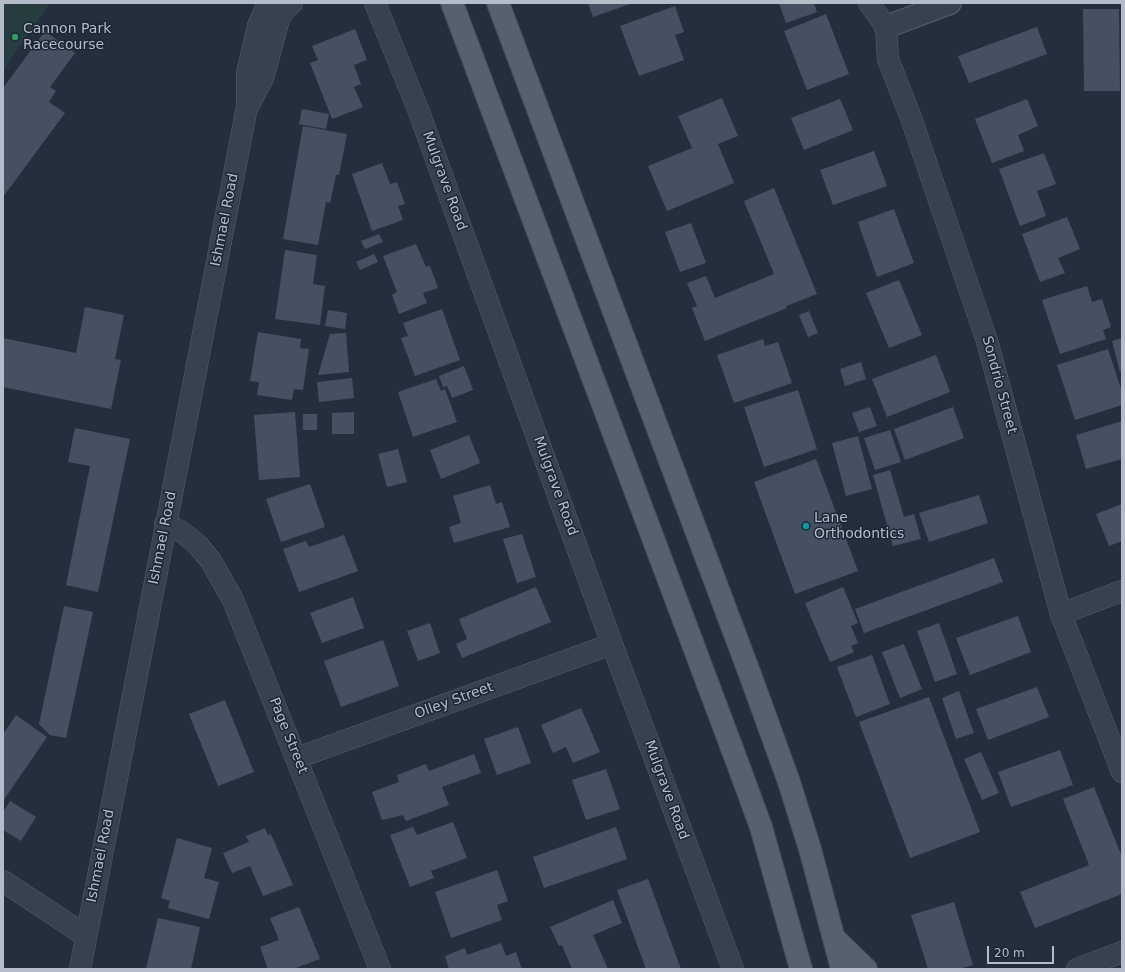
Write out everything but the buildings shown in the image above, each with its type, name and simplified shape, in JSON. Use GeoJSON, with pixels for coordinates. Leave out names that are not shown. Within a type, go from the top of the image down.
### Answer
{"type":"FeatureCollection","features":[{"type":"Feature","properties":{"kind":"main road"},"geometry":{"type":"LineString","coordinates":[[452,3],[739,766],[761,827],[801,969]]}},
{"type":"Feature","properties":{"kind":"main road"},"geometry":{"type":"LineString","coordinates":[[498,3],[751,678],[791,790],[810,849],[842,969]]}},
{"type":"Feature","properties":{"kind":"main road"},"geometry":{"type":"LineString","coordinates":[[834,938],[866,969]]}},
{"type":"Feature","properties":{"kind":"street","name":"Ishmael Road"},"geometry":{"type":"LineString","coordinates":[[80,969],[247,107],[247,73],[258,26],[268,3]]}},
{"type":"Feature","properties":{"kind":"street","name":"Ishmael Road"},"geometry":{"type":"LineString","coordinates":[[247,107],[263,78],[279,19],[283,12],[292,3]]}},
{"type":"Feature","properties":{"kind":"street","name":"Mulgrave Road"},"geometry":{"type":"LineString","coordinates":[[375,3],[420,112],[612,644],[733,969]]}},
{"type":"Feature","properties":{"kind":"street"},"geometry":{"type":"LineString","coordinates":[[868,3],[886,27],[950,3]]}},
{"type":"Feature","properties":{"kind":"street","name":"Sondrio Street"},"geometry":{"type":"LineString","coordinates":[[886,27],[888,59],[911,118],[987,341],[1061,614],[1122,772]]}},
{"type":"Feature","properties":{"kind":"street","name":"Page Street"},"geometry":{"type":"LineString","coordinates":[[166,524],[182,532],[198,545],[211,561],[233,600],[380,969]]}},
{"type":"Feature","properties":{"kind":"street"},"geometry":{"type":"LineString","coordinates":[[1061,614],[1122,591]]}},
{"type":"Feature","properties":{"kind":"street","name":"Olley Street"},"geometry":{"type":"LineString","coordinates":[[297,758],[612,644]]}},
{"type":"Feature","properties":{"kind":"street"},"geometry":{"type":"LineString","coordinates":[[3,880],[86,936]]}},
{"type":"Feature","properties":{"kind":"street"},"geometry":{"type":"LineString","coordinates":[[1077,969],[1122,952]]}},
{"type":"Feature","properties":{"kind":"green space","name":"Cannon Park Racecourse"},"geometry":{"type":"Polygon","coordinates":[[[3,3],[50,3],[3,71],[3,3]]]}},
{"type":"Feature","properties":{"kind":"place","name":"Cannon Park Racecourse"},"geometry":{"type":"Point","coordinates":[15,37]}},
{"type":"Feature","properties":{"kind":"place","name":"Lane Orthodontics"},"geometry":{"type":"Point","coordinates":[806,526]}}]}
